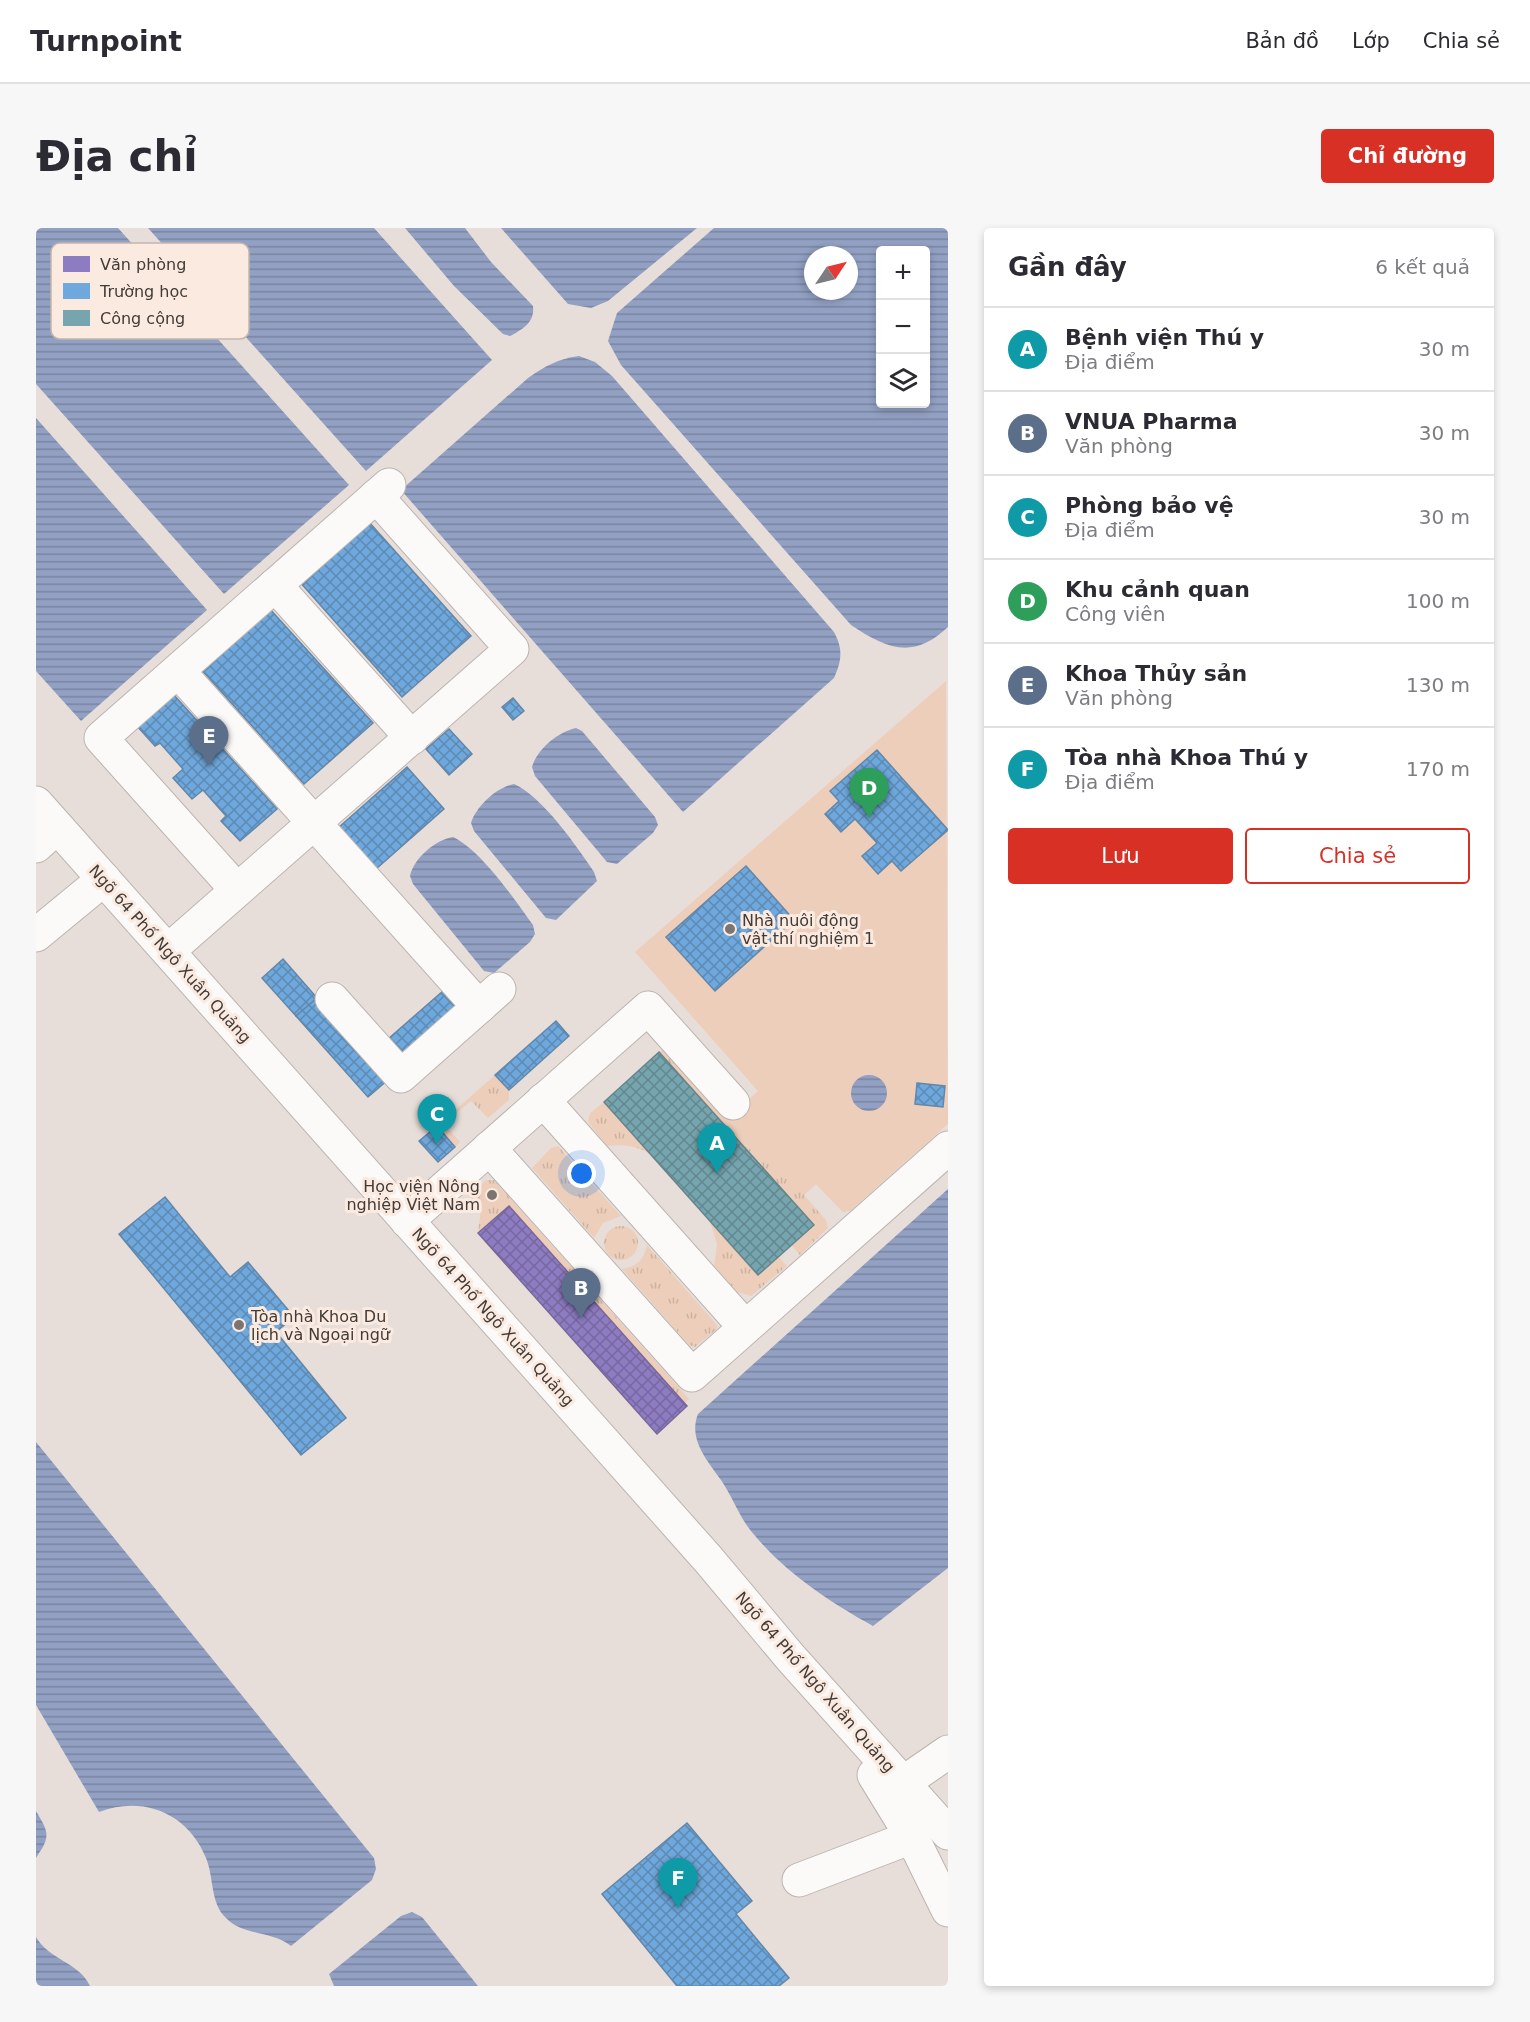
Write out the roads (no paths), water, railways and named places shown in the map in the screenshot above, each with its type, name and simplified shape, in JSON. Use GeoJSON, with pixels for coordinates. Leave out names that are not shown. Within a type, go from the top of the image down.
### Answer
{"type":"FeatureCollection","features":[{"type":"Feature","properties":{"kind":"street"},"geometry":{"type":"LineString","coordinates":[[168,951],[513,649],[383,491],[101,738],[237,890]]}},
{"type":"Feature","properties":{"kind":"street"},"geometry":{"type":"LineString","coordinates":[[275,585],[412,738]]}},
{"type":"Feature","properties":{"kind":"street"},"geometry":{"type":"LineString","coordinates":[[177,670],[314,823],[489,998],[401,1076],[332,999]]}},
{"type":"Feature","properties":{"kind":"street","name":"Ngõ 64 Phố Ngô Xuân Quảng"},"geometry":{"type":"LineString","coordinates":[[36,803],[47,836],[104,879],[708,1559],[791,1658],[948,1833]]}},
{"type":"Feature","properties":{"kind":"street"},"geometry":{"type":"LineString","coordinates":[[36,935],[104,879]]}},
{"type":"Feature","properties":{"kind":"street"},"geometry":{"type":"LineString","coordinates":[[407,1221],[648,1008],[733,1103]]}},
{"type":"Feature","properties":{"kind":"street"},"geometry":{"type":"LineString","coordinates":[[543,1100],[746,1327]]}},
{"type":"Feature","properties":{"kind":"street"},"geometry":{"type":"LineString","coordinates":[[489,1148],[692,1375],[948,1148]]}},
{"type":"Feature","properties":{"kind":"street"},"geometry":{"type":"LineString","coordinates":[[791,1658],[832,1712],[912,1837],[948,1910]]}},
{"type":"Feature","properties":{"kind":"street"},"geometry":{"type":"LineString","coordinates":[[903,1783],[948,1752]]}},
{"type":"Feature","properties":{"kind":"street"},"geometry":{"type":"LineString","coordinates":[[799,1880],[912,1837]]}},
{"type":"Feature","properties":{"kind":"water"},"geometry":{"type":"Polygon","coordinates":[[[36,228],[118,228],[131,243],[51,243],[51,339],[218,339],[349,485],[224,594],[36,384],[36,228]]]}},
{"type":"Feature","properties":{"kind":"water"},"geometry":{"type":"Polygon","coordinates":[[[148,228],[374,228],[492,360],[366,471],[248,339],[249,243],[161,243],[148,228]]]}},
{"type":"Feature","properties":{"kind":"water"},"geometry":{"type":"Polygon","coordinates":[[[405,228],[465,228],[491,262],[533,306],[530,321],[524,328],[510,336],[503,334],[454,286],[405,228]]]}},
{"type":"Feature","properties":{"kind":"water"},"geometry":{"type":"Polygon","coordinates":[[[501,228],[697,228],[608,301],[591,308],[568,304],[501,228]]]}},
{"type":"Feature","properties":{"kind":"water"},"geometry":{"type":"Polygon","coordinates":[[[714,228],[948,228],[948,627],[923,644],[900,647],[876,640],[851,625],[621,365],[608,341],[617,313],[714,228]]]}},
{"type":"Feature","properties":{"kind":"water"},"geometry":{"type":"Polygon","coordinates":[[[579,356],[595,362],[612,376],[834,632],[839,644],[840,660],[834,678],[683,812],[401,490],[528,378],[552,364],[579,356]]]}},
{"type":"Feature","properties":{"kind":"water"},"geometry":{"type":"Polygon","coordinates":[[[36,418],[207,610],[81,721],[36,671],[36,418]]]}},
{"type":"Feature","properties":{"kind":"water"},"geometry":{"type":"Polygon","coordinates":[[[576,728],[582,731],[655,817],[658,825],[653,833],[617,864],[607,862],[535,776],[532,767],[538,754],[549,742],[562,733],[576,728]]]}},
{"type":"Feature","properties":{"kind":"water"},"geometry":{"type":"Polygon","coordinates":[[[514,784],[525,790],[548,811],[594,872],[597,881],[556,920],[546,918],[474,831],[471,823],[477,810],[488,798],[514,784]]]}},
{"type":"Feature","properties":{"kind":"water"},"geometry":{"type":"Polygon","coordinates":[[[453,837],[464,843],[486,864],[533,925],[535,934],[530,942],[494,973],[484,971],[413,884],[410,876],[412,869],[426,851],[439,842],[453,837]]]}},
{"type":"Feature","properties":{"kind":"water"},"geometry":{"type":"Polygon","coordinates":[[[869,1075],[882,1080],[887,1093],[882,1106],[869,1111],[856,1106],[851,1093],[856,1080],[869,1075]]]}},
{"type":"Feature","properties":{"kind":"water"},"geometry":{"type":"Polygon","coordinates":[[[948,1189],[948,1568],[873,1626],[840,1607],[808,1584],[764,1546],[747,1525],[705,1457],[697,1441],[696,1423],[698,1414],[948,1189]]]}},
{"type":"Feature","properties":{"kind":"water"},"geometry":{"type":"Polygon","coordinates":[[[36,1442],[374,1858],[376,1869],[372,1880],[291,1946],[275,1937],[241,1928],[226,1918],[217,1905],[206,1858],[198,1842],[176,1819],[147,1807],[115,1807],[99,1812],[36,1705],[36,1442]]]}},
{"type":"Feature","properties":{"kind":"water"},"geometry":{"type":"Polygon","coordinates":[[[36,1811],[46,1830],[46,1839],[36,1858],[36,1811]]]}},
{"type":"Feature","properties":{"kind":"water"},"geometry":{"type":"Polygon","coordinates":[[[412,1912],[422,1917],[478,1986],[334,1986],[329,1974],[401,1916],[412,1912]]]}},
{"type":"Feature","properties":{"kind":"water"},"geometry":{"type":"Polygon","coordinates":[[[36,1937],[48,1951],[79,1971],[90,1986],[36,1986],[36,1937]]]}},
{"type":"Feature","properties":{"kind":"place","name":"Khoa Thủy sản"},"geometry":{"type":"Point","coordinates":[209,766]}},
{"type":"Feature","properties":{"kind":"place","name":"Khu cảnh quan"},"geometry":{"type":"Point","coordinates":[869,818]}},
{"type":"Feature","properties":{"kind":"place","name":"Nhà nuôi động vật thí nghiệm 1"},"geometry":{"type":"Point","coordinates":[730,929]}},
{"type":"Feature","properties":{"kind":"place","name":"Phòng bảo vệ"},"geometry":{"type":"Point","coordinates":[437,1144]}},
{"type":"Feature","properties":{"kind":"place","name":"Bệnh viện Thú y"},"geometry":{"type":"Point","coordinates":[717,1173]}},
{"type":"Feature","properties":{"kind":"place","name":"Học viện Nông nghiệp Việt Nam"},"geometry":{"type":"Point","coordinates":[492,1195]}},
{"type":"Feature","properties":{"kind":"place","name":"VNUA Pharma"},"geometry":{"type":"Point","coordinates":[581,1318]}},
{"type":"Feature","properties":{"kind":"place","name":"Tòa nhà Khoa Du lịch và Ngoại ngữ"},"geometry":{"type":"Point","coordinates":[239,1325]}},
{"type":"Feature","properties":{"kind":"place","name":"Tòa nhà Khoa Thú y"},"geometry":{"type":"Point","coordinates":[678,1908]}}]}
